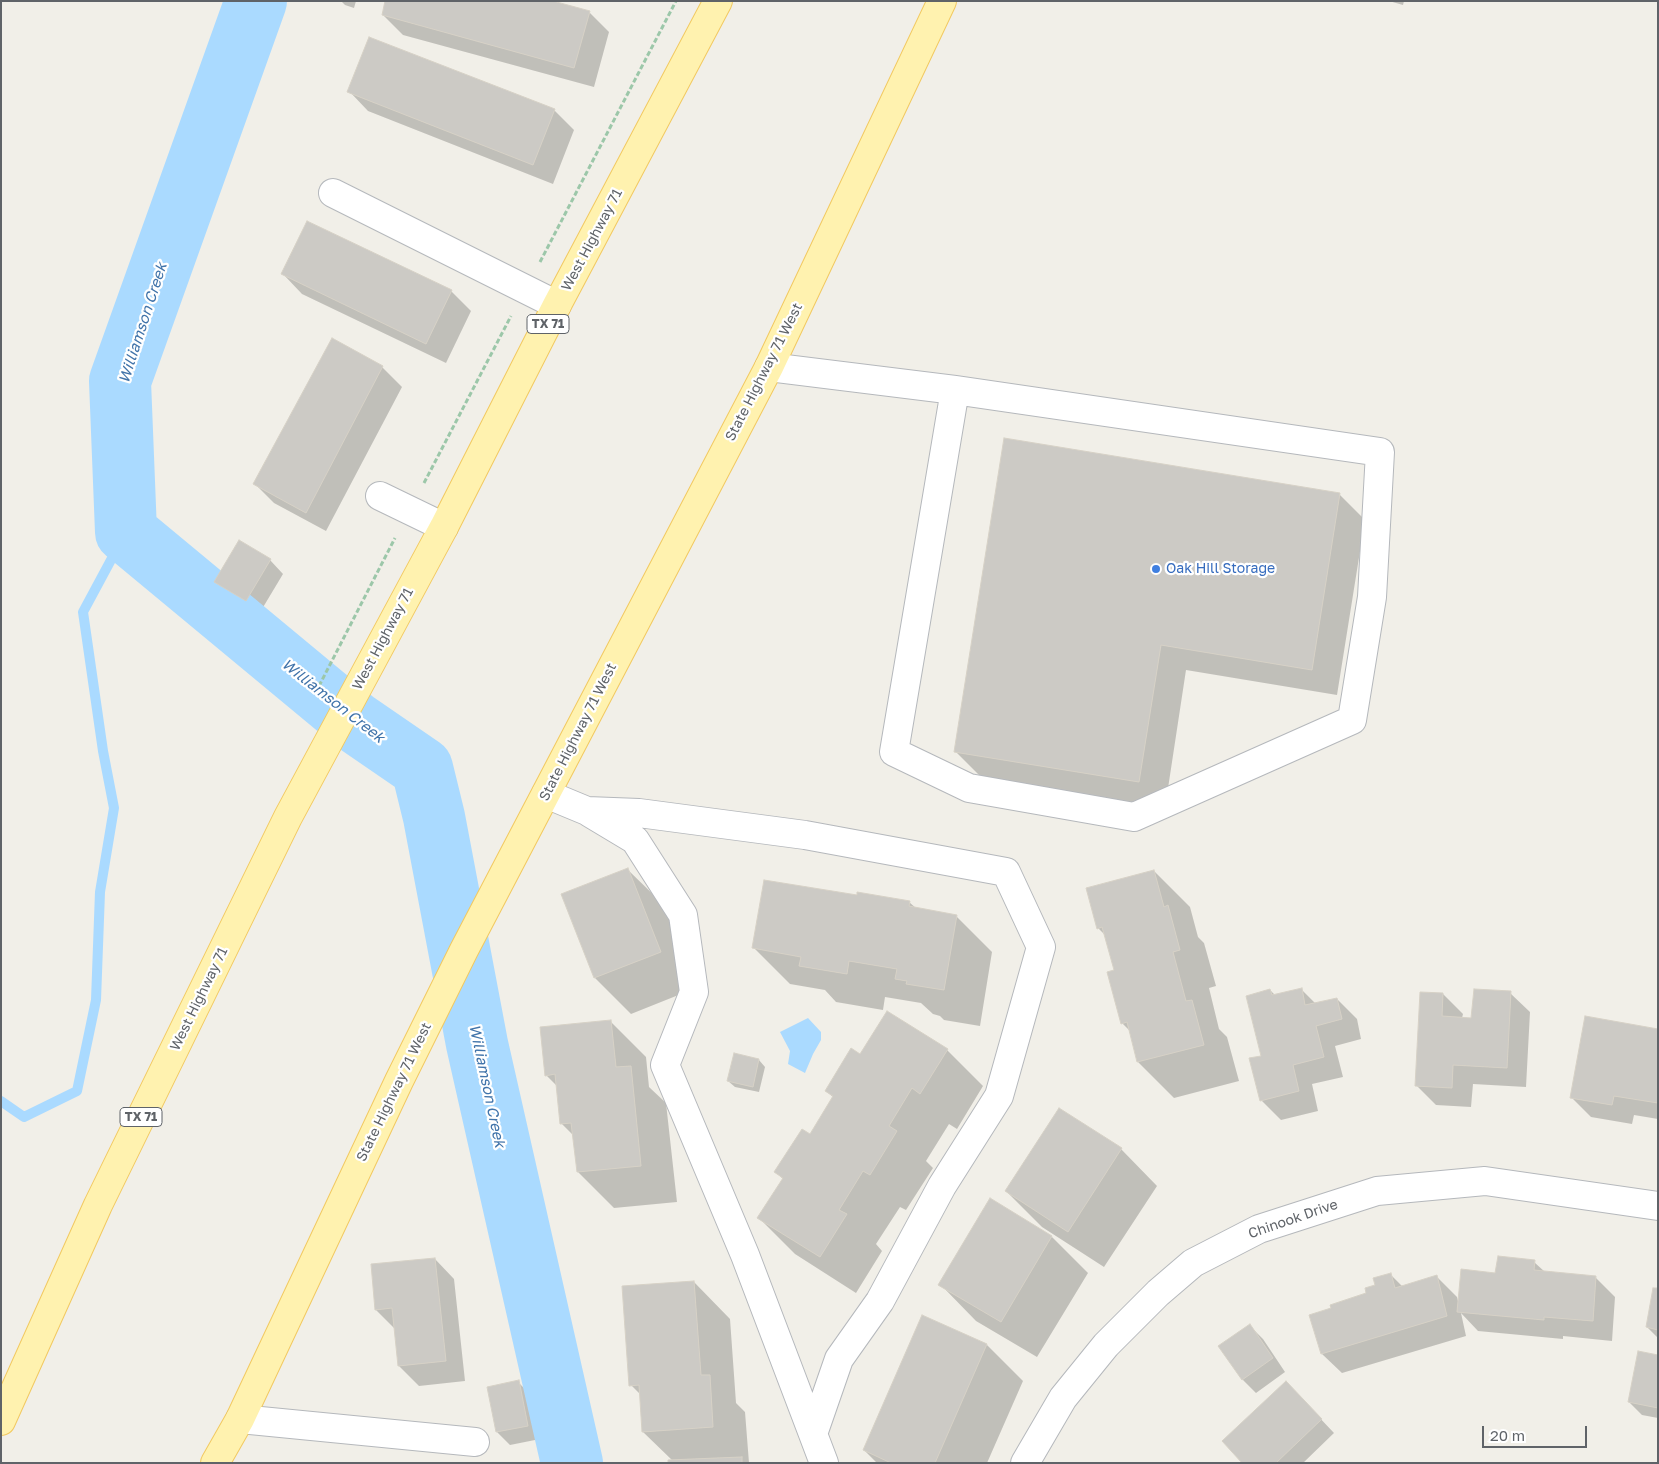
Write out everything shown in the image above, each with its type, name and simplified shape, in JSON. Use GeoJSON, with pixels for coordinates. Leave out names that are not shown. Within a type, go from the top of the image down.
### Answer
{"type":"FeatureCollection","features":[{"type":"Feature","properties":{"kind":"main road","name":"West Highway 71"},"geometry":{"type":"LineString","coordinates":[[1,1421],[98,1205],[288,817],[444,526],[557,305],[718,1]]}},
{"type":"Feature","properties":{"kind":"main road","name":"State Highway 71 West"},"geometry":{"type":"LineString","coordinates":[[215,1463],[240,1419],[398,1081],[464,950],[769,367],[942,1]]}},
{"type":"Feature","properties":{"kind":"street"},"geometry":{"type":"LineString","coordinates":[[333,193],[557,305]]}},
{"type":"Feature","properties":{"kind":"street"},"geometry":{"type":"LineString","coordinates":[[769,367],[955,390],[1380,452],[1372,597],[1352,720],[1134,817],[969,788],[894,752],[955,390]]}},
{"type":"Feature","properties":{"kind":"street"},"geometry":{"type":"LineString","coordinates":[[380,496],[444,526]]}},
{"type":"Feature","properties":{"kind":"street"},"geometry":{"type":"LineString","coordinates":[[546,794],[586,811],[635,840],[683,915],[694,992],[665,1065],[745,1255],[823,1463]]}},
{"type":"Feature","properties":{"kind":"street"},"geometry":{"type":"LineString","coordinates":[[586,811],[639,813],[805,836],[1006,872],[1042,947],[999,1096],[942,1186],[880,1301],[839,1360],[813,1434]]}},
{"type":"Feature","properties":{"kind":"street","name":"Chinook Drive"},"geometry":{"type":"LineString","coordinates":[[1025,1463],[1063,1398],[1106,1345],[1158,1293],[1193,1263],[1259,1229],[1377,1191],[1485,1181],[1658,1206]]}},
{"type":"Feature","properties":{"kind":"street"},"geometry":{"type":"LineString","coordinates":[[240,1419],[475,1442]]}},
{"type":"Feature","properties":{"kind":"water"},"geometry":{"type":"Polygon","coordinates":[[[808,1018],[821,1032],[821,1040],[805,1073],[788,1064],[790,1051],[780,1032],[808,1018]]]}},
{"type":"Feature","properties":{"kind":"building"},"geometry":{"type":"Polygon","coordinates":[[[385,1],[553,1],[590,11],[574,68],[382,15],[385,1]]]}},
{"type":"Feature","properties":{"kind":"building"},"geometry":{"type":"Polygon","coordinates":[[[369,37],[555,109],[533,165],[347,92],[369,37]]]}},
{"type":"Feature","properties":{"kind":"building"},"geometry":{"type":"Polygon","coordinates":[[[307,221],[452,290],[426,344],[281,274],[307,221]]]}},
{"type":"Feature","properties":{"kind":"building"},"geometry":{"type":"Polygon","coordinates":[[[332,338],[383,366],[306,513],[253,484],[332,338]]]}},
{"type":"Feature","properties":{"kind":"building","name":"Oak Hill Storage"},"geometry":{"type":"Polygon","coordinates":[[[1004,438],[1340,493],[1312,670],[1161,645],[1139,782],[954,752],[1004,438]]]}},
{"type":"Feature","properties":{"kind":"building"},"geometry":{"type":"Polygon","coordinates":[[[239,540],[271,559],[246,601],[214,582],[239,540]]]}},
{"type":"Feature","properties":{"kind":"building"},"geometry":{"type":"Polygon","coordinates":[[[628,868],[661,952],[594,978],[561,894],[628,868]]]}},
{"type":"Feature","properties":{"kind":"building"},"geometry":{"type":"Polygon","coordinates":[[[1154,870],[1164,907],[1168,905],[1180,950],[1173,952],[1186,1001],[1192,1000],[1204,1045],[1137,1062],[1127,1022],[1121,1024],[1107,972],[1114,970],[1102,927],[1097,929],[1086,888],[1154,870]]]}},
{"type":"Feature","properties":{"kind":"building"},"geometry":{"type":"Polygon","coordinates":[[[764,880],[857,895],[857,892],[910,901],[909,906],[957,915],[944,990],[906,984],[907,981],[895,979],[897,969],[849,961],[847,974],[799,966],[801,957],[752,948],[764,880]]]}},
{"type":"Feature","properties":{"kind":"building"},"geometry":{"type":"Polygon","coordinates":[[[1302,988],[1305,1005],[1337,998],[1342,1019],[1316,1026],[1324,1057],[1293,1065],[1299,1091],[1260,1101],[1249,1058],[1261,1056],[1246,996],[1270,989],[1272,995],[1302,988]]]}},
{"type":"Feature","properties":{"kind":"building"},"geometry":{"type":"Polygon","coordinates":[[[1474,989],[1511,991],[1507,1068],[1453,1065],[1452,1088],[1415,1086],[1420,992],[1443,993],[1442,1016],[1471,1018],[1474,989]]]}},
{"type":"Feature","properties":{"kind":"building"},"geometry":{"type":"Polygon","coordinates":[[[887,1011],[948,1049],[920,1094],[912,1088],[889,1126],[897,1131],[870,1175],[863,1171],[839,1210],[847,1214],[820,1257],[757,1218],[783,1178],[774,1172],[802,1129],[810,1134],[833,1096],[825,1091],[851,1048],[860,1054],[887,1011]]]}},
{"type":"Feature","properties":{"kind":"building"},"geometry":{"type":"Polygon","coordinates":[[[1585,1016],[1658,1029],[1658,1103],[1614,1096],[1612,1105],[1570,1098],[1585,1016]]]}},
{"type":"Feature","properties":{"kind":"building"},"geometry":{"type":"Polygon","coordinates":[[[611,1020],[616,1067],[631,1066],[641,1166],[577,1172],[571,1123],[560,1124],[555,1074],[545,1076],[540,1027],[611,1020]]]}},
{"type":"Feature","properties":{"kind":"building"},"geometry":{"type":"Polygon","coordinates":[[[734,1053],[759,1059],[753,1087],[727,1081],[734,1053]]]}},
{"type":"Feature","properties":{"kind":"building"},"geometry":{"type":"Polygon","coordinates":[[[1059,1108],[1122,1148],[1068,1232],[1005,1191],[1059,1108]]]}},
{"type":"Feature","properties":{"kind":"building"},"geometry":{"type":"Polygon","coordinates":[[[990,1198],[1052,1236],[1001,1322],[938,1285],[990,1198]]]}},
{"type":"Feature","properties":{"kind":"building"},"geometry":{"type":"Polygon","coordinates":[[[1498,1256],[1535,1260],[1534,1270],[1596,1276],[1593,1321],[1544,1317],[1544,1320],[1457,1312],[1461,1269],[1495,1273],[1498,1256]]]}},
{"type":"Feature","properties":{"kind":"building"},"geometry":{"type":"Polygon","coordinates":[[[435,1258],[446,1361],[398,1366],[392,1308],[375,1310],[371,1264],[435,1258]]]}},
{"type":"Feature","properties":{"kind":"building"},"geometry":{"type":"Polygon","coordinates":[[[1391,1273],[1395,1288],[1437,1275],[1447,1316],[1321,1354],[1309,1315],[1331,1308],[1330,1305],[1366,1293],[1365,1288],[1375,1285],[1373,1278],[1391,1273]]]}},
{"type":"Feature","properties":{"kind":"building"},"geometry":{"type":"Polygon","coordinates":[[[694,1281],[701,1375],[710,1375],[713,1427],[642,1432],[639,1385],[629,1386],[622,1286],[694,1281]]]}},
{"type":"Feature","properties":{"kind":"building"},"geometry":{"type":"Polygon","coordinates":[[[1653,1288],[1658,1288],[1658,1330],[1646,1327],[1653,1288]]]}},
{"type":"Feature","properties":{"kind":"building"},"geometry":{"type":"Polygon","coordinates":[[[922,1315],[987,1344],[935,1463],[891,1463],[863,1450],[922,1315]]]}},
{"type":"Feature","properties":{"kind":"building"},"geometry":{"type":"Polygon","coordinates":[[[1250,1324],[1273,1358],[1242,1380],[1218,1346],[1250,1324]]]}},
{"type":"Feature","properties":{"kind":"building"},"geometry":{"type":"Polygon","coordinates":[[[1638,1351],[1658,1355],[1658,1408],[1628,1402],[1638,1351]]]}},
{"type":"Feature","properties":{"kind":"building"},"geometry":{"type":"Polygon","coordinates":[[[519,1380],[528,1426],[496,1432],[487,1387],[519,1380]]]}},
{"type":"Feature","properties":{"kind":"building"},"geometry":{"type":"Polygon","coordinates":[[[1286,1381],[1322,1419],[1276,1463],[1242,1463],[1222,1441],[1286,1381]]]}},
{"type":"Feature","properties":{"kind":"building"},"geometry":{"type":"Polygon","coordinates":[[[742,1457],[742,1463],[668,1463],[668,1460],[742,1457]]]}},
{"type":"Feature","properties":{"kind":"waterway","name":"Williamson Creek"},"geometry":{"type":"LineString","coordinates":[[256,1],[120,381],[126,532],[355,722],[422,768],[434,817],[477,1044],[572,1463]]}},
{"type":"Feature","properties":{"kind":"waterway"},"geometry":{"type":"LineString","coordinates":[[1,1101],[24,1117],[77,1091],[96,1000],[100,892],[114,808],[103,751],[83,612],[126,532]]}},
{"type":"Feature","properties":{"kind":"place","name":"Oak Hill Storage"},"geometry":{"type":"Point","coordinates":[1156,569]}}]}
